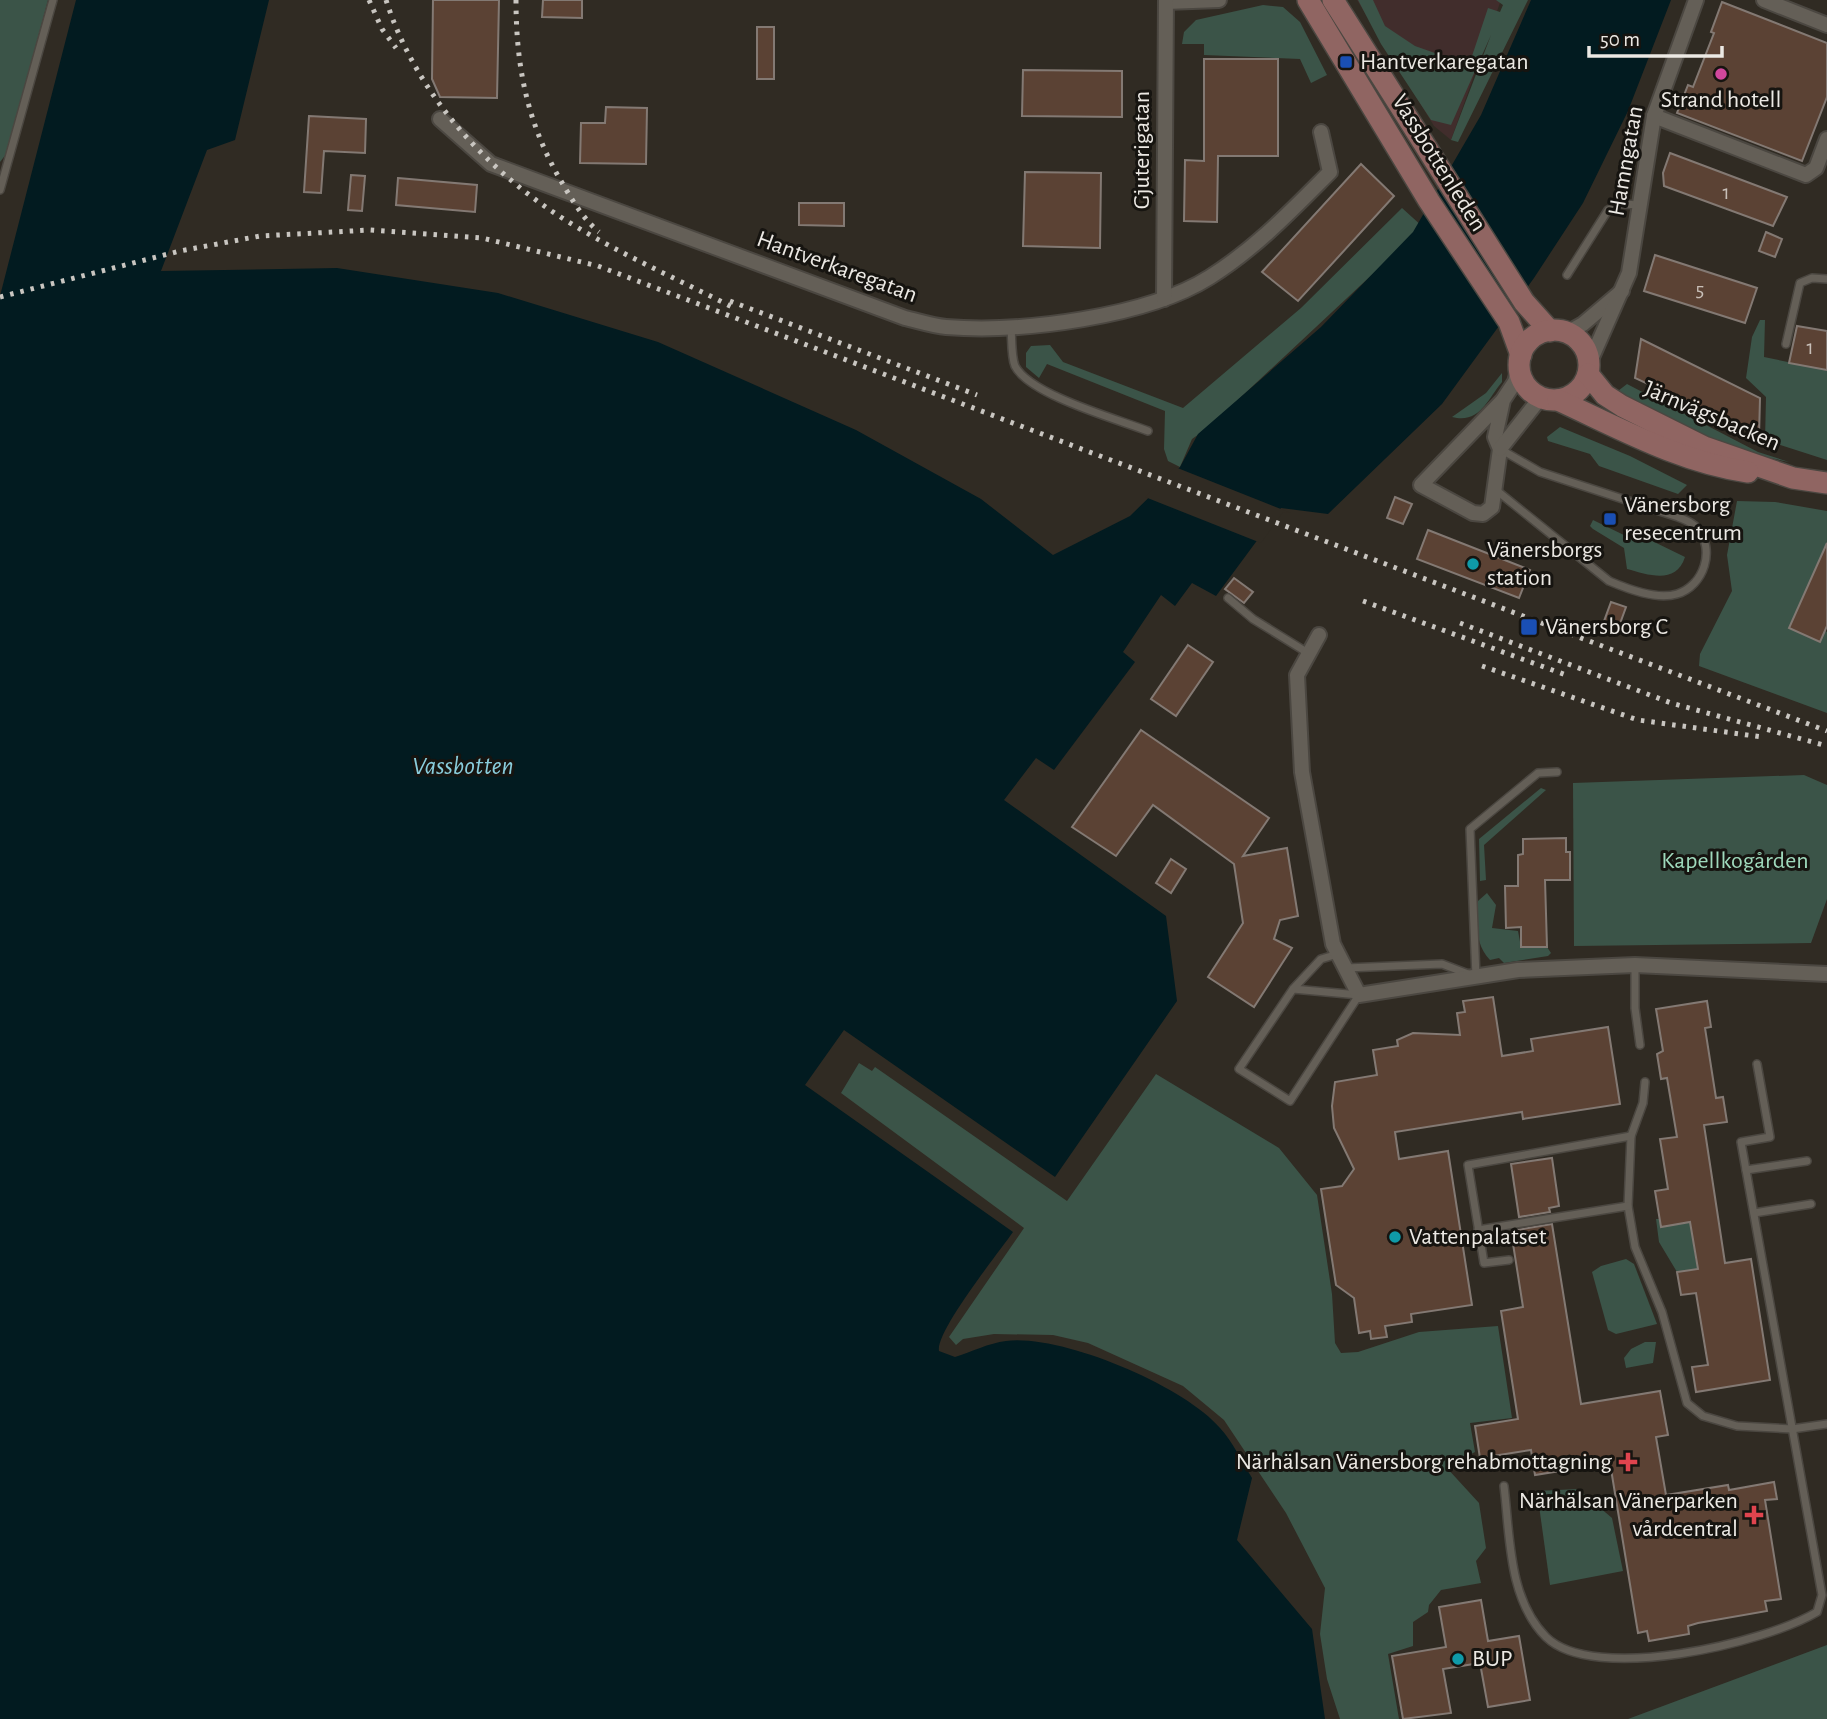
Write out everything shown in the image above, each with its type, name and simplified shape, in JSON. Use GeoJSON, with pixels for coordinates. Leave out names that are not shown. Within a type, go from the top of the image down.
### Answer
{"type":"FeatureCollection","features":[{"type":"Feature","properties":{"kind":"main road","name":"Vassbottenleden"},"geometry":{"type":"LineString","coordinates":[[1308,0],[1429,201],[1509,322],[1520,359]]}},
{"type":"Feature","properties":{"kind":"main road","name":"Vassbottenleden"},"geometry":{"type":"LineString","coordinates":[[1333,0],[1524,302],[1558,332]]}},
{"type":"Feature","properties":{"kind":"main road"},"geometry":{"type":"LineString","coordinates":[[1549,399],[1577,392],[1589,369],[1583,345],[1558,332],[1534,337],[1520,359],[1525,383],[1549,399],[1662,449],[1709,466],[1793,478]]}},
{"type":"Feature","properties":{"kind":"main road","name":"Järnvägsbacken"},"geometry":{"type":"LineString","coordinates":[[1589,369],[1605,395],[1704,447],[1793,478],[1827,484]]}},
{"type":"Feature","properties":{"kind":"street"},"geometry":{"type":"LineString","coordinates":[[1166,1],[1219,0]]}},
{"type":"Feature","properties":{"kind":"street","name":"Hamngatan"},"geometry":{"type":"LineString","coordinates":[[1589,369],[1629,273],[1654,116],[1696,0]]}},
{"type":"Feature","properties":{"kind":"street"},"geometry":{"type":"LineString","coordinates":[[1764,0],[1827,25]]}},
{"type":"Feature","properties":{"kind":"street","name":"Gjuterigatan"},"geometry":{"type":"LineString","coordinates":[[1164,299],[1166,1]]}},
{"type":"Feature","properties":{"kind":"street"},"geometry":{"type":"LineString","coordinates":[[1654,116],[1806,176],[1816,168],[1827,139]]}},
{"type":"Feature","properties":{"kind":"street","name":"Hantverkaregatan"},"geometry":{"type":"LineString","coordinates":[[440,118],[491,164],[892,313],[944,327],[1011,327],[1109,314],[1164,299],[1208,278],[1264,239],[1330,172],[1321,132]]}},
{"type":"Feature","properties":{"kind":"street"},"geometry":{"type":"LineString","coordinates":[[1558,332],[1583,324],[1622,291]]}},
{"type":"Feature","properties":{"kind":"street"},"geometry":{"type":"LineString","coordinates":[[1503,400],[1495,437],[1500,449],[1492,507],[1483,514],[1473,513],[1421,485],[1503,400],[1515,382],[1520,359]]}},
{"type":"Feature","properties":{"kind":"street"},"geometry":{"type":"LineString","coordinates":[[1500,449],[1549,399]]}},
{"type":"Feature","properties":{"kind":"street"},"geometry":{"type":"LineString","coordinates":[[1319,635],[1297,675],[1302,772],[1333,944],[1359,995],[1518,970],[1635,965],[1827,974]]}},
{"type":"Feature","properties":{"kind":"lane"},"geometry":{"type":"LineString","coordinates":[[0,190],[53,0]]}},
{"type":"Feature","properties":{"kind":"lane"},"geometry":{"type":"LineString","coordinates":[[1567,275],[1608,210],[1621,204],[1641,205]]}},
{"type":"Feature","properties":{"kind":"lane"},"geometry":{"type":"LineString","coordinates":[[1786,344],[1800,283],[1812,278],[1827,279]]}},
{"type":"Feature","properties":{"kind":"lane"},"geometry":{"type":"LineString","coordinates":[[1011,327],[1015,365],[1028,381],[1148,430]]}},
{"type":"Feature","properties":{"kind":"lane"},"geometry":{"type":"LineString","coordinates":[[1496,491],[1609,581],[1621,586],[1657,595],[1677,594],[1693,586],[1702,571],[1705,544],[1693,524],[1539,472],[1500,449]]}},
{"type":"Feature","properties":{"kind":"lane"},"geometry":{"type":"LineString","coordinates":[[1228,598],[1253,619],[1308,653]]}},
{"type":"Feature","properties":{"kind":"lane"},"geometry":{"type":"LineString","coordinates":[[1345,968],[1442,964],[1476,977],[1470,829],[1538,773],[1557,772]]}},
{"type":"Feature","properties":{"kind":"lane"},"geometry":{"type":"LineString","coordinates":[[1293,989],[1359,995],[1290,1101],[1239,1069],[1293,989],[1321,959],[1338,954]]}},
{"type":"Feature","properties":{"kind":"lane"},"geometry":{"type":"LineString","coordinates":[[1635,965],[1635,1008],[1640,1045]]}},
{"type":"Feature","properties":{"kind":"lane"},"geometry":{"type":"LineString","coordinates":[[1504,1486],[1516,1581],[1528,1609],[1546,1637],[1567,1651],[1601,1657],[1663,1656],[1739,1644],[1797,1624],[1817,1612],[1822,1595],[1741,1142],[1770,1137],[1757,1064]]}},
{"type":"Feature","properties":{"kind":"lane"},"geometry":{"type":"LineString","coordinates":[[1645,1082],[1643,1104],[1631,1136],[1629,1206],[1635,1247],[1662,1312],[1687,1403],[1703,1416],[1737,1426],[1792,1429],[1827,1424]]}},
{"type":"Feature","properties":{"kind":"lane"},"geometry":{"type":"LineString","coordinates":[[1509,1260],[1484,1263],[1468,1165],[1631,1136]]}},
{"type":"Feature","properties":{"kind":"lane"},"geometry":{"type":"LineString","coordinates":[[1746,1170],[1807,1161]]}},
{"type":"Feature","properties":{"kind":"lane"},"geometry":{"type":"LineString","coordinates":[[1754,1213],[1811,1204]]}},
{"type":"Feature","properties":{"kind":"lane"},"geometry":{"type":"LineString","coordinates":[[1478,1230],[1629,1206]]}},
{"type":"Feature","properties":{"kind":"shaded area"},"geometry":{"type":"Polygon","coordinates":[[[1357,0],[1501,0],[1451,140],[1434,126],[1357,0]]]}},
{"type":"Feature","properties":{"kind":"green space"},"geometry":{"type":"Polygon","coordinates":[[[0,0],[48,0],[7,153],[0,162],[0,0]]]}},
{"type":"Feature","properties":{"kind":"green space"},"geometry":{"type":"Polygon","coordinates":[[[1358,0],[1373,0],[1385,26],[1415,46],[1469,65],[1488,8],[1500,12],[1503,5],[1496,0],[1528,0],[1458,142],[1451,140],[1491,35],[1451,125],[1431,120],[1381,44],[1358,0]]]}},
{"type":"Feature","properties":{"kind":"green space"},"geometry":{"type":"Polygon","coordinates":[[[1263,5],[1283,7],[1300,22],[1327,75],[1311,83],[1300,59],[1204,55],[1204,44],[1182,44],[1184,32],[1196,20],[1263,5]]]}},
{"type":"Feature","properties":{"kind":"green space"},"geometry":{"type":"Polygon","coordinates":[[[1402,208],[1423,227],[1209,427],[1192,439],[1180,467],[1168,461],[1164,449],[1165,411],[1047,364],[1039,378],[1026,367],[1026,353],[1031,346],[1050,345],[1063,362],[1183,408],[1301,308],[1402,208]]]}},
{"type":"Feature","properties":{"kind":"green space"},"geometry":{"type":"Polygon","coordinates":[[[1760,320],[1765,320],[1764,357],[1827,370],[1827,460],[1765,440],[1766,397],[1746,378],[1752,337],[1760,320]]]}},
{"type":"Feature","properties":{"kind":"green space"},"geometry":{"type":"Polygon","coordinates":[[[1502,373],[1502,382],[1482,409],[1470,417],[1452,417],[1486,393],[1502,373]]]}},
{"type":"Feature","properties":{"kind":"green space"},"geometry":{"type":"Polygon","coordinates":[[[1627,384],[1758,452],[1789,462],[1737,451],[1614,394],[1627,384]]]}},
{"type":"Feature","properties":{"kind":"green space"},"geometry":{"type":"Polygon","coordinates":[[[1560,427],[1630,456],[1687,485],[1678,494],[1599,466],[1590,454],[1548,441],[1547,437],[1560,427]]]}},
{"type":"Feature","properties":{"kind":"green space"},"geometry":{"type":"Polygon","coordinates":[[[1737,501],[1775,502],[1827,511],[1827,568],[1789,628],[1819,642],[1825,631],[1827,632],[1827,713],[1699,666],[1700,654],[1732,591],[1727,555],[1737,501]]]}},
{"type":"Feature","properties":{"kind":"green space"},"geometry":{"type":"Polygon","coordinates":[[[1593,520],[1630,538],[1644,537],[1685,557],[1681,566],[1675,572],[1661,576],[1627,569],[1624,548],[1593,529],[1590,526],[1593,520]]]}},
{"type":"Feature","properties":{"kind":"green space","name":"Kapellkogården"},"geometry":{"type":"Polygon","coordinates":[[[1804,775],[1827,785],[1827,899],[1811,943],[1574,946],[1573,783],[1804,775]]]}},
{"type":"Feature","properties":{"kind":"green space"},"geometry":{"type":"Polygon","coordinates":[[[1541,788],[1546,790],[1484,845],[1486,880],[1480,881],[1479,839],[1541,788]]]}},
{"type":"Feature","properties":{"kind":"green space"},"geometry":{"type":"Polygon","coordinates":[[[1487,893],[1496,905],[1492,928],[1518,931],[1521,947],[1547,947],[1551,953],[1548,956],[1504,963],[1499,958],[1490,960],[1481,947],[1477,925],[1478,901],[1487,893]]]}},
{"type":"Feature","properties":{"kind":"green space"},"geometry":{"type":"Polygon","coordinates":[[[859,1063],[872,1071],[875,1067],[1067,1201],[1156,1074],[1279,1148],[1317,1195],[1332,1294],[1335,1343],[1341,1353],[1358,1352],[1419,1332],[1498,1326],[1512,1418],[1470,1423],[1475,1452],[1446,1467],[1479,1503],[1486,1548],[1476,1561],[1481,1583],[1441,1590],[1429,1605],[1428,1612],[1413,1622],[1413,1646],[1388,1654],[1399,1719],[1340,1719],[1327,1679],[1320,1634],[1325,1588],[1286,1513],[1224,1420],[1183,1386],[1088,1343],[1053,1335],[994,1334],[963,1339],[956,1345],[949,1337],[1024,1228],[841,1093],[859,1063]]]}},
{"type":"Feature","properties":{"kind":"green space"},"geometry":{"type":"Polygon","coordinates":[[[1656,1219],[1659,1219],[1661,1226],[1690,1222],[1696,1261],[1704,1268],[1677,1272],[1659,1242],[1656,1219]]]}},
{"type":"Feature","properties":{"kind":"green space"},"geometry":{"type":"Polygon","coordinates":[[[1626,1259],[1634,1264],[1657,1324],[1616,1334],[1608,1330],[1592,1272],[1601,1266],[1626,1259]]]}},
{"type":"Feature","properties":{"kind":"green space"},"geometry":{"type":"Polygon","coordinates":[[[1645,1342],[1656,1342],[1653,1363],[1626,1368],[1624,1358],[1631,1349],[1645,1342]]]}},
{"type":"Feature","properties":{"kind":"green space"},"geometry":{"type":"Polygon","coordinates":[[[1578,1489],[1612,1518],[1623,1571],[1550,1585],[1537,1491],[1578,1489]]]}},
{"type":"Feature","properties":{"kind":"green space"},"geometry":{"type":"Polygon","coordinates":[[[1827,1645],[1827,1719],[1628,1719],[1827,1645]]]}},
{"type":"Feature","properties":{"kind":"water","name":"Vassbotten"},"geometry":{"type":"Polygon","coordinates":[[[76,0],[269,0],[235,140],[207,150],[161,271],[337,268],[498,293],[658,342],[856,430],[981,499],[1053,555],[1130,516],[1180,467],[1198,434],[1321,327],[1413,232],[1481,115],[1531,0],[1671,0],[1628,111],[1583,203],[1534,278],[1442,404],[1328,514],[1281,508],[1216,596],[1192,583],[1175,606],[1161,595],[1123,652],[1135,662],[1054,770],[1036,758],[1004,800],[1166,916],[1177,1001],[1055,1177],[844,1030],[805,1085],[1013,1232],[957,1310],[940,1341],[939,1351],[955,1357],[1000,1342],[1030,1341],[1089,1354],[1151,1380],[1179,1396],[1203,1412],[1225,1434],[1252,1478],[1237,1540],[1312,1629],[1325,1719],[0,1719],[0,296],[76,0]]]}},
{"type":"Feature","properties":{"kind":"pier"},"geometry":{"type":"Polygon","coordinates":[[[1175,467],[1291,513],[1283,512],[1261,543],[1145,497],[1175,467]]]}},
{"type":"Feature","properties":{"kind":"building"},"geometry":{"type":"Polygon","coordinates":[[[433,0],[499,0],[497,98],[440,97],[432,79],[433,0]]]}},
{"type":"Feature","properties":{"kind":"building"},"geometry":{"type":"Polygon","coordinates":[[[543,0],[582,0],[582,18],[542,17],[543,0]]]}},
{"type":"Feature","properties":{"kind":"building"},"geometry":{"type":"Polygon","coordinates":[[[1722,2],[1827,43],[1827,97],[1802,161],[1677,113],[1688,85],[1693,87],[1714,33],[1711,32],[1722,2]]]}},
{"type":"Feature","properties":{"kind":"building"},"geometry":{"type":"Polygon","coordinates":[[[757,27],[774,27],[774,79],[757,79],[757,27]]]}},
{"type":"Feature","properties":{"kind":"building"},"geometry":{"type":"Polygon","coordinates":[[[1204,59],[1278,59],[1278,156],[1218,156],[1217,222],[1184,221],[1185,160],[1204,161],[1204,59]]]}},
{"type":"Feature","properties":{"kind":"building"},"geometry":{"type":"Polygon","coordinates":[[[1023,70],[1122,71],[1122,117],[1022,116],[1023,70]]]}},
{"type":"Feature","properties":{"kind":"building"},"geometry":{"type":"Polygon","coordinates":[[[606,107],[647,108],[646,164],[580,163],[581,123],[605,123],[606,107]]]}},
{"type":"Feature","properties":{"kind":"building"},"geometry":{"type":"Polygon","coordinates":[[[309,116],[366,119],[365,153],[324,151],[321,193],[304,192],[309,116]]]}},
{"type":"Feature","properties":{"kind":"building"},"geometry":{"type":"Polygon","coordinates":[[[1670,153],[1787,197],[1773,226],[1664,186],[1663,173],[1670,153]]]}},
{"type":"Feature","properties":{"kind":"building"},"geometry":{"type":"Polygon","coordinates":[[[1361,164],[1394,196],[1298,301],[1262,272],[1361,164]]]}},
{"type":"Feature","properties":{"kind":"building"},"geometry":{"type":"Polygon","coordinates":[[[1025,172],[1101,173],[1100,248],[1023,246],[1025,172]]]}},
{"type":"Feature","properties":{"kind":"building"},"geometry":{"type":"Polygon","coordinates":[[[351,175],[365,176],[362,211],[348,210],[351,175]]]}},
{"type":"Feature","properties":{"kind":"building"},"geometry":{"type":"Polygon","coordinates":[[[398,178],[477,185],[475,212],[396,205],[398,178]]]}},
{"type":"Feature","properties":{"kind":"building"},"geometry":{"type":"Polygon","coordinates":[[[799,203],[844,203],[844,226],[799,225],[799,203]]]}},
{"type":"Feature","properties":{"kind":"building"},"geometry":{"type":"Polygon","coordinates":[[[1766,232],[1782,239],[1775,257],[1759,251],[1766,232]]]}},
{"type":"Feature","properties":{"kind":"building"},"geometry":{"type":"Polygon","coordinates":[[[1655,255],[1757,288],[1745,323],[1644,291],[1655,255]]]}},
{"type":"Feature","properties":{"kind":"building"},"geometry":{"type":"Polygon","coordinates":[[[1797,326],[1827,331],[1827,370],[1789,363],[1797,326]]]}},
{"type":"Feature","properties":{"kind":"building"},"geometry":{"type":"Polygon","coordinates":[[[1641,339],[1760,398],[1759,436],[1635,378],[1641,339]]]}},
{"type":"Feature","properties":{"kind":"building"},"geometry":{"type":"Polygon","coordinates":[[[1395,497],[1412,504],[1403,524],[1387,518],[1395,497]]]}},
{"type":"Feature","properties":{"kind":"building","name":"Vänersborgs station"},"geometry":{"type":"Polygon","coordinates":[[[1428,530],[1530,570],[1519,598],[1417,559],[1428,530]]]}},
{"type":"Feature","properties":{"kind":"building"},"geometry":{"type":"Polygon","coordinates":[[[1827,543],[1827,626],[1820,642],[1789,628],[1827,543]]]}},
{"type":"Feature","properties":{"kind":"building"},"geometry":{"type":"Polygon","coordinates":[[[1234,578],[1253,592],[1244,603],[1225,589],[1234,578]]]}},
{"type":"Feature","properties":{"kind":"building"},"geometry":{"type":"Polygon","coordinates":[[[1611,602],[1626,607],[1618,629],[1603,624],[1611,602]]]}},
{"type":"Feature","properties":{"kind":"building"},"geometry":{"type":"Polygon","coordinates":[[[1188,645],[1213,662],[1176,716],[1151,699],[1188,645]]]}},
{"type":"Feature","properties":{"kind":"building"},"geometry":{"type":"Polygon","coordinates":[[[1141,730],[1269,818],[1243,856],[1287,848],[1298,916],[1280,920],[1274,939],[1292,948],[1254,1007],[1208,977],[1243,923],[1234,864],[1153,805],[1116,856],[1072,827],[1141,730]]]}},
{"type":"Feature","properties":{"kind":"building"},"geometry":{"type":"Polygon","coordinates":[[[1566,838],[1566,852],[1570,852],[1570,880],[1545,880],[1547,947],[1521,947],[1521,927],[1506,928],[1505,886],[1518,886],[1518,855],[1523,854],[1523,839],[1566,838]]]}},
{"type":"Feature","properties":{"kind":"building"},"geometry":{"type":"Polygon","coordinates":[[[1171,859],[1186,869],[1171,893],[1156,883],[1171,859]]]}},
{"type":"Feature","properties":{"kind":"building"},"geometry":{"type":"Polygon","coordinates":[[[1493,997],[1502,1056],[1533,1051],[1531,1039],[1608,1027],[1620,1104],[1523,1119],[1522,1112],[1395,1132],[1399,1159],[1448,1151],[1472,1305],[1411,1314],[1412,1322],[1385,1326],[1387,1337],[1371,1339],[1370,1331],[1359,1333],[1354,1298],[1336,1285],[1321,1189],[1342,1186],[1354,1169],[1334,1128],[1332,1106],[1335,1082],[1377,1075],[1373,1050],[1398,1046],[1397,1040],[1413,1033],[1460,1035],[1457,1013],[1465,1012],[1463,1001],[1493,997]]]}},
{"type":"Feature","properties":{"kind":"building"},"geometry":{"type":"Polygon","coordinates":[[[1707,1001],[1711,1027],[1705,1028],[1716,1098],[1723,1097],[1727,1122],[1704,1125],[1725,1263],[1751,1259],[1770,1380],[1696,1392],[1692,1367],[1708,1365],[1696,1293],[1681,1295],[1677,1272],[1698,1269],[1690,1222],[1661,1227],[1655,1191],[1668,1189],[1660,1139],[1677,1137],[1667,1078],[1661,1079],[1657,1054],[1663,1051],[1656,1009],[1707,1001]]]}},
{"type":"Feature","properties":{"kind":"building"},"geometry":{"type":"Polygon","coordinates":[[[1552,1158],[1559,1206],[1549,1208],[1550,1212],[1519,1217],[1511,1164],[1552,1158]]]}},
{"type":"Feature","properties":{"kind":"building"},"geometry":{"type":"Polygon","coordinates":[[[1552,1224],[1581,1404],[1660,1391],[1668,1435],[1656,1437],[1666,1495],[1728,1485],[1729,1490],[1774,1482],[1777,1499],[1765,1500],[1781,1599],[1765,1601],[1767,1611],[1698,1623],[1688,1626],[1689,1634],[1649,1641],[1647,1631],[1638,1633],[1610,1463],[1535,1475],[1531,1450],[1480,1458],[1475,1426],[1518,1419],[1501,1311],[1523,1307],[1511,1231],[1552,1224]]]}},
{"type":"Feature","properties":{"kind":"building","name":"BUP"},"geometry":{"type":"Polygon","coordinates":[[[1481,1600],[1488,1641],[1519,1636],[1530,1700],[1488,1707],[1480,1663],[1443,1669],[1451,1713],[1403,1719],[1392,1656],[1446,1647],[1439,1607],[1481,1600]]]}},
{"type":"Feature","properties":{"kind":"railway"},"geometry":{"type":"LineString","coordinates":[[369,0],[382,29],[396,48]]}},
{"type":"Feature","properties":{"kind":"railway"},"geometry":{"type":"LineString","coordinates":[[386,0],[398,32],[432,93],[453,121],[501,171],[528,194],[577,227],[736,309]]}},
{"type":"Feature","properties":{"kind":"railway"},"geometry":{"type":"LineString","coordinates":[[516,0],[521,71],[532,116],[561,181],[573,201],[599,232]]}},
{"type":"Feature","properties":{"kind":"railway"},"geometry":{"type":"LineString","coordinates":[[0,297],[180,251],[260,236],[370,230],[482,238],[598,266],[1827,731]]}},
{"type":"Feature","properties":{"kind":"railway"},"geometry":{"type":"LineString","coordinates":[[730,301],[977,395]]}},
{"type":"Feature","properties":{"kind":"railway"},"geometry":{"type":"LineString","coordinates":[[1363,601],[1566,675]]}},
{"type":"Feature","properties":{"kind":"railway"},"geometry":{"type":"LineString","coordinates":[[1460,623],[1671,703],[1827,746]]}},
{"type":"Feature","properties":{"kind":"railway"},"geometry":{"type":"LineString","coordinates":[[1482,666],[1638,720],[1762,737]]}},
{"type":"Feature","properties":{"kind":"place","name":"Hantverkaregatan"},"geometry":{"type":"Point","coordinates":[1346,62]}},
{"type":"Feature","properties":{"kind":"place","name":"Strand hotell"},"geometry":{"type":"Point","coordinates":[1721,74]}},
{"type":"Feature","properties":{"kind":"place","name":"Vänersborg resecentrum"},"geometry":{"type":"Point","coordinates":[1610,519]}},
{"type":"Feature","properties":{"kind":"place","name":"Vänersborgs station"},"geometry":{"type":"Point","coordinates":[1473,564]}},
{"type":"Feature","properties":{"kind":"place","name":"Vänersborg C"},"geometry":{"type":"Point","coordinates":[1529,627]}},
{"type":"Feature","properties":{"kind":"place","name":"Vattenpalatset"},"geometry":{"type":"Point","coordinates":[1395,1237]}},
{"type":"Feature","properties":{"kind":"place","name":"Närhälsan Vänersborg rehabmottagning"},"geometry":{"type":"Point","coordinates":[1628,1462]}},
{"type":"Feature","properties":{"kind":"place","name":"Närhälsan Vänerparken vårdcentral"},"geometry":{"type":"Point","coordinates":[1754,1515]}},
{"type":"Feature","properties":{"kind":"place","name":"BUP"},"geometry":{"type":"Point","coordinates":[1458,1659]}}]}
